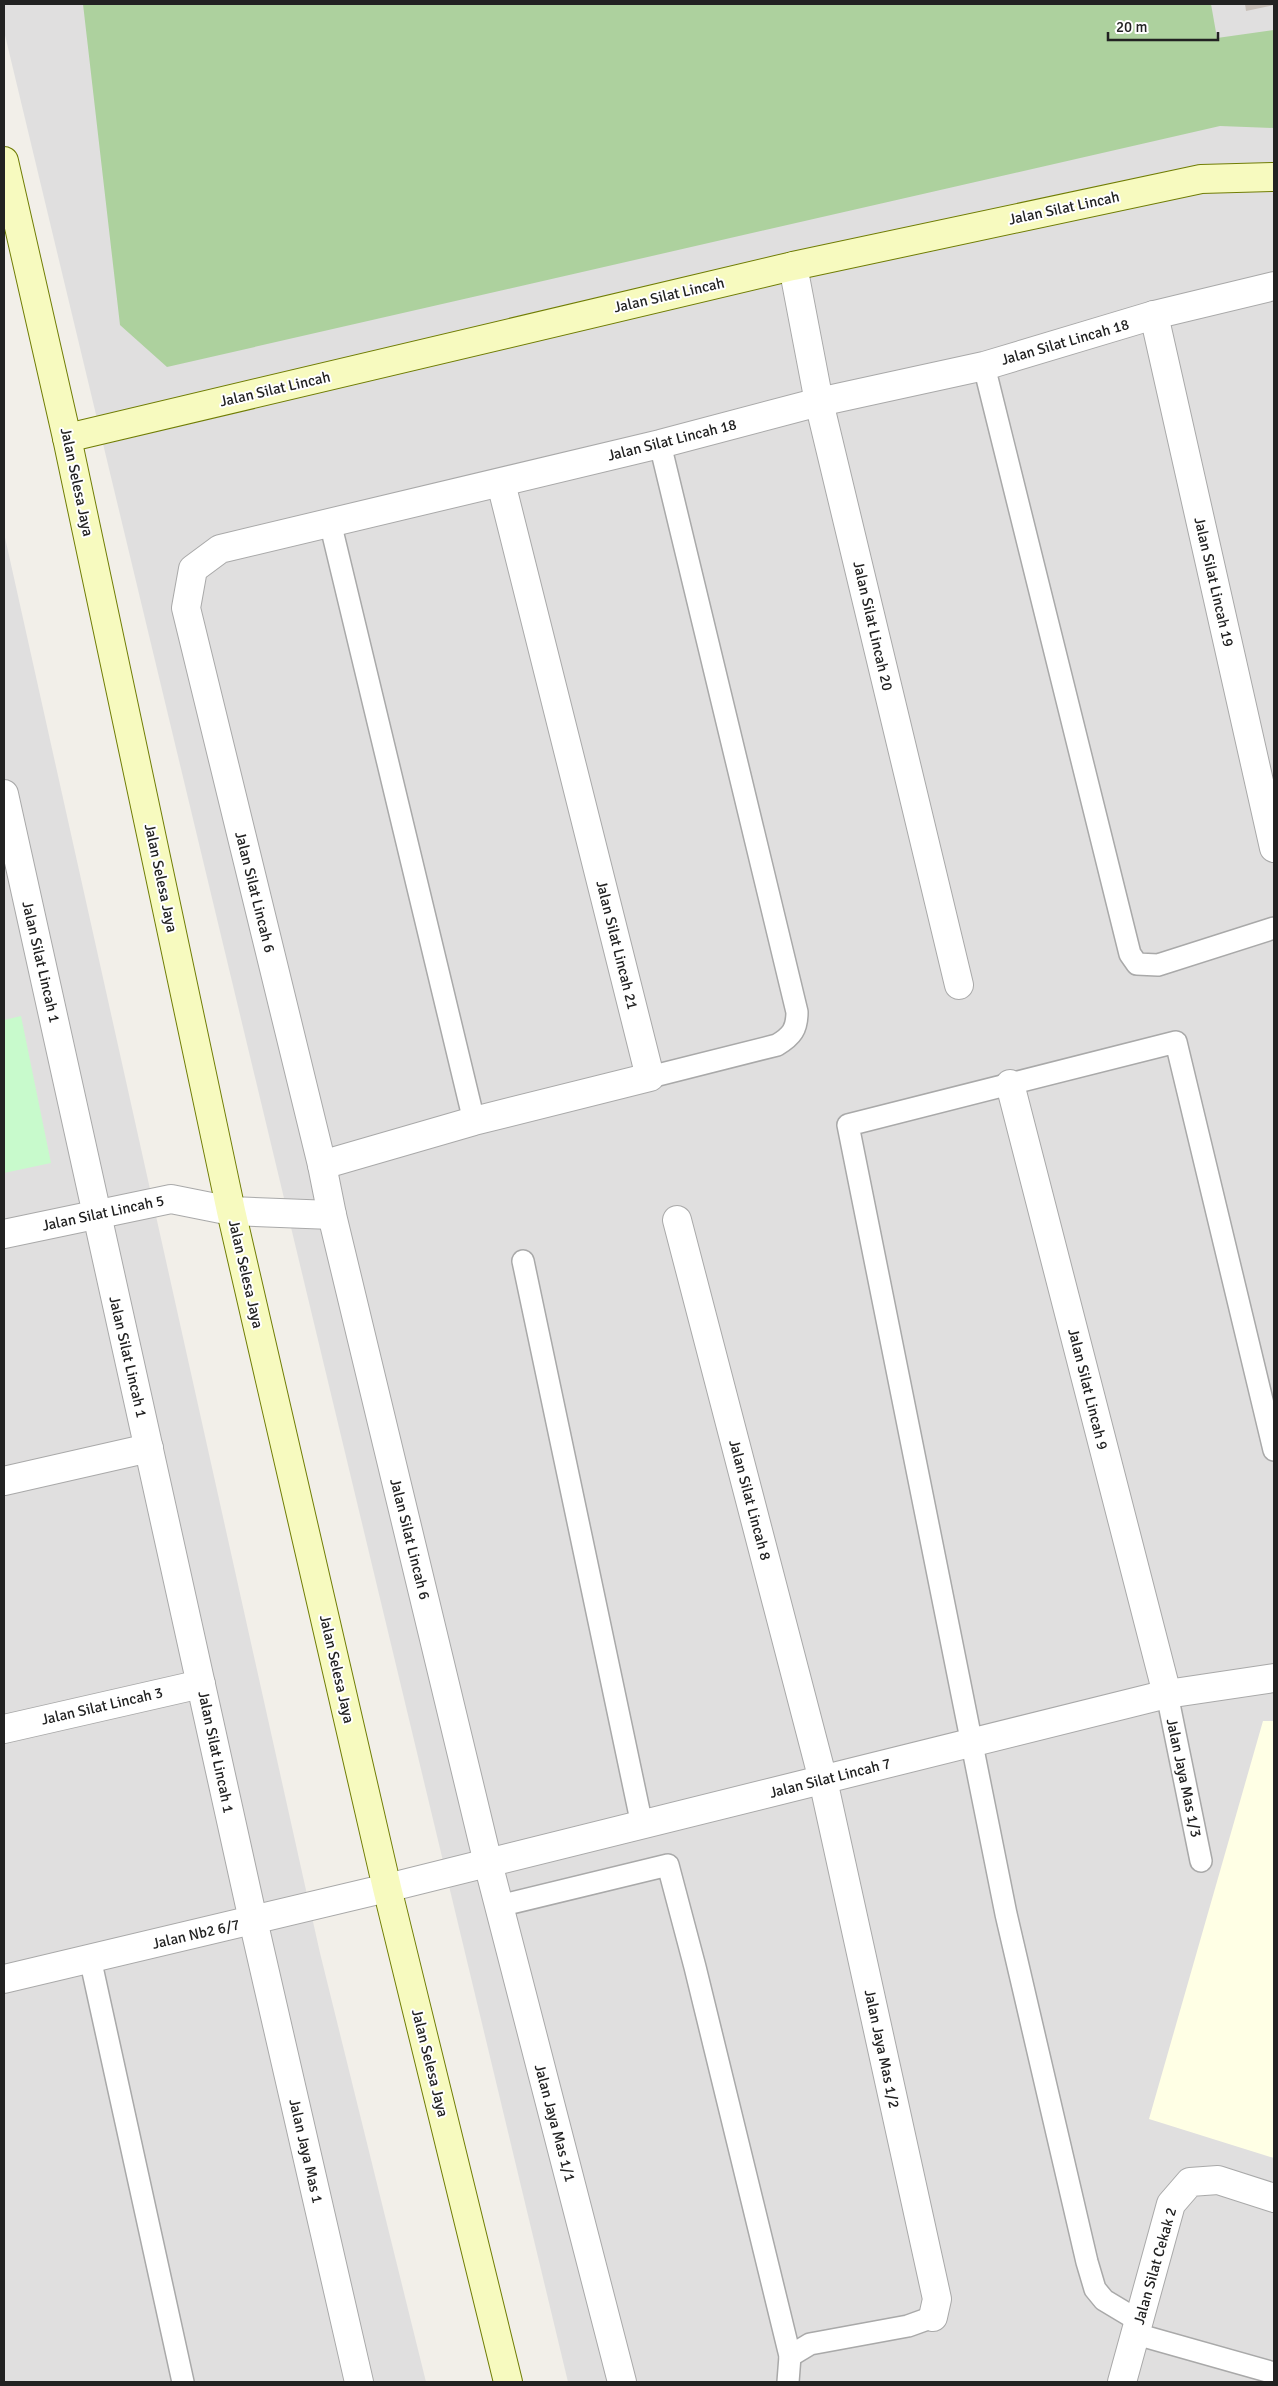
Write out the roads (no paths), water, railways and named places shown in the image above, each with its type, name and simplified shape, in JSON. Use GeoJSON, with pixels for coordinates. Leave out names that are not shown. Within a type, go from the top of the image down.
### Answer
{"type":"FeatureCollection","features":[{"type":"Feature","properties":{"kind":"street","name":"Jalan Selesa Jaya"},"geometry":{"type":"LineString","coordinates":[[4,161],[68,438],[231,1211],[387,1888],[508,2382]]}},
{"type":"Feature","properties":{"kind":"street","name":"Jalan Silat Lincah"},"geometry":{"type":"LineString","coordinates":[[68,438],[793,266],[1200,179],[1274,177]]}},
{"type":"Feature","properties":{"kind":"street","name":"Jalan Silat Lincah 20"},"geometry":{"type":"LineString","coordinates":[[793,266],[819,402],[959,985]]}},
{"type":"Feature","properties":{"kind":"street","name":"Jalan Silat Lincah 18"},"geometry":{"type":"LineString","coordinates":[[194,569],[220,549],[660,444],[819,402],[984,366],[1154,315],[1274,286]]}},
{"type":"Feature","properties":{"kind":"street","name":"Jalan Silat Lincah 19"},"geometry":{"type":"LineString","coordinates":[[1154,315],[1274,848]]}},
{"type":"Feature","properties":{"kind":"street","name":"Jalan Silat Lincah 21"},"geometry":{"type":"LineString","coordinates":[[501,483],[650,1077]]}},
{"type":"Feature","properties":{"kind":"street","name":"Jalan Silat Lincah 6"},"geometry":{"type":"LineString","coordinates":[[194,569],[186,608],[322,1165],[332,1215],[488,1863]]}},
{"type":"Feature","properties":{"kind":"street","name":"Jalan Silat Lincah 1"},"geometry":{"type":"LineString","coordinates":[[4,794],[253,1920]]}},
{"type":"Feature","properties":{"kind":"street"},"geometry":{"type":"LineString","coordinates":[[322,1165],[474,1121],[650,1077]]}},
{"type":"Feature","properties":{"kind":"street","name":"Jalan Silat Lincah 9"},"geometry":{"type":"LineString","coordinates":[[1010,1084],[1166,1694]]}},
{"type":"Feature","properties":{"kind":"street","name":"Jalan Silat Lincah 5"},"geometry":{"type":"LineString","coordinates":[[4,1234],[171,1199],[231,1211]]}},
{"type":"Feature","properties":{"kind":"street"},"geometry":{"type":"LineString","coordinates":[[231,1211],[332,1215]]}},
{"type":"Feature","properties":{"kind":"street","name":"Jalan Silat Lincah 8"},"geometry":{"type":"LineString","coordinates":[[677,1220],[823,1780]]}},
{"type":"Feature","properties":{"kind":"street"},"geometry":{"type":"LineString","coordinates":[[4,1481],[149,1448]]}},
{"type":"Feature","properties":{"kind":"street","name":"Jalan Silat Lincah 7"},"geometry":{"type":"LineString","coordinates":[[387,1888],[1166,1694],[1274,1678]]}},
{"type":"Feature","properties":{"kind":"street","name":"Jalan Silat Lincah 3"},"geometry":{"type":"LineString","coordinates":[[4,1729],[201,1684]]}},
{"type":"Feature","properties":{"kind":"street","name":"Jalan Jaya Mas 1/2"},"geometry":{"type":"LineString","coordinates":[[823,1780],[937,2299],[933,2317]]}},
{"type":"Feature","properties":{"kind":"street","name":"Jalan Jaya Mas 1/1"},"geometry":{"type":"LineString","coordinates":[[488,1863],[622,2382]]}},
{"type":"Feature","properties":{"kind":"street","name":"Jalan Nb2 6/7"},"geometry":{"type":"LineString","coordinates":[[4,1979],[387,1888]]}},
{"type":"Feature","properties":{"kind":"street","name":"Jalan Jaya Mas 1"},"geometry":{"type":"LineString","coordinates":[[253,1920],[359,2382]]}},
{"type":"Feature","properties":{"kind":"street","name":"Jalan Silat Cekak 2"},"geometry":{"type":"LineString","coordinates":[[1122,2382],[1171,2204],[1190,2182],[1218,2180],[1274,2198]]}},
{"type":"Feature","properties":{"kind":"lane"},"geometry":{"type":"LineString","coordinates":[[984,366],[1130,954],[1137,964],[1158,965],[1274,928]]}},
{"type":"Feature","properties":{"kind":"lane"},"geometry":{"type":"LineString","coordinates":[[650,1077],[777,1045],[790,1038],[797,1026],[797,1012],[660,444]]}},
{"type":"Feature","properties":{"kind":"lane"},"geometry":{"type":"LineString","coordinates":[[330,522],[474,1121]]}},
{"type":"Feature","properties":{"kind":"lane"},"geometry":{"type":"LineString","coordinates":[[1274,1450],[1176,1042],[848,1125],[1006,1914],[1087,2262],[1095,2289],[1104,2300],[1137,2327],[1274,2373]]}},
{"type":"Feature","properties":{"kind":"lane"},"geometry":{"type":"LineString","coordinates":[[523,1261],[642,1825]]}},
{"type":"Feature","properties":{"kind":"lane","name":"Jalan Jaya Mas 1/3"},"geometry":{"type":"LineString","coordinates":[[1166,1694],[1201,1861]]}},
{"type":"Feature","properties":{"kind":"lane"},"geometry":{"type":"LineString","coordinates":[[499,1906],[668,1865],[695,1967],[790,2356],[788,2382]]}},
{"type":"Feature","properties":{"kind":"lane"},"geometry":{"type":"LineString","coordinates":[[90,1958],[183,2382]]}},
{"type":"Feature","properties":{"kind":"lane"},"geometry":{"type":"LineString","coordinates":[[790,2356],[810,2344],[908,2326],[933,2317]]}}]}
